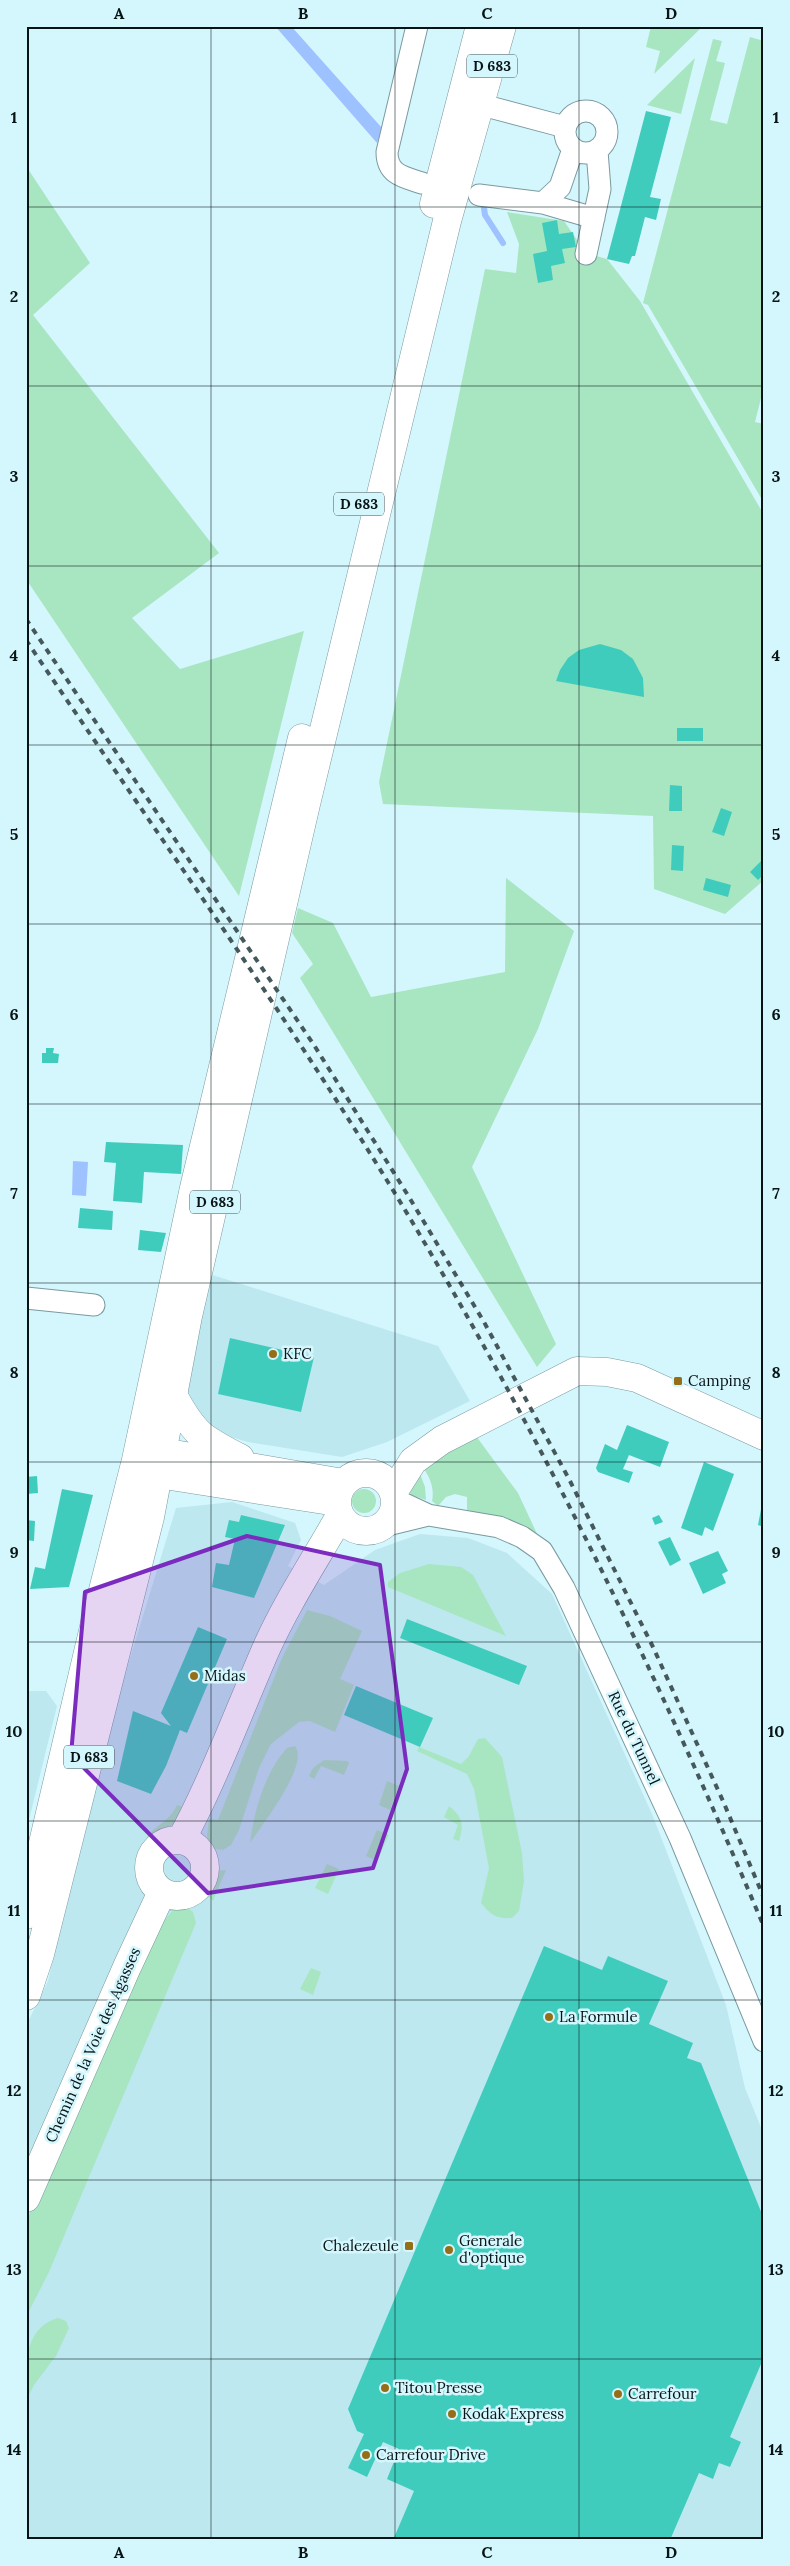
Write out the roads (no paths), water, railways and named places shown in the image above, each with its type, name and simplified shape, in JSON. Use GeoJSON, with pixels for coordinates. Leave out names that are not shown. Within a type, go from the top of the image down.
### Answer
{"type":"FeatureCollection","features":[{"type":"Feature","properties":{"kind":"main road","name":"D 683"},"geometry":{"type":"LineString","coordinates":[[26,1996],[40,1954],[150,1517],[152,1462],[194,1188],[389,381],[480,26]]}},
{"type":"Feature","properties":{"kind":"main road"},"geometry":{"type":"LineString","coordinates":[[482,105],[475,89],[492,26]]}},
{"type":"Feature","properties":{"kind":"main road","name":"D 683"},"geometry":{"type":"LineString","coordinates":[[26,1915],[152,1462],[173,1395],[188,1316],[306,804],[447,221],[482,105],[502,26]]}},
{"type":"Feature","properties":{"kind":"main road"},"geometry":{"type":"LineString","coordinates":[[152,1462],[191,1478],[391,1518],[390,1489],[406,1452],[442,1440],[577,1370],[607,1372],[637,1378],[764,1436]]}},
{"type":"Feature","properties":{"kind":"main road"},"geometry":{"type":"LineString","coordinates":[[173,1395],[196,1432],[210,1444],[261,1470],[352,1511]]}},
{"type":"Feature","properties":{"kind":"main road"},"geometry":{"type":"LineString","coordinates":[[152,1462],[261,1470]]}},
{"type":"Feature","properties":{"kind":"main road"},"geometry":{"type":"LineString","coordinates":[[181,1840],[198,1809],[267,1647],[302,1580],[352,1511],[351,1476],[361,1473],[390,1489]]}},
{"type":"Feature","properties":{"kind":"main road"},"geometry":{"type":"LineString","coordinates":[[150,1517],[175,1486],[191,1478]]}},
{"type":"Feature","properties":{"kind":"main road"},"geometry":{"type":"LineString","coordinates":[[181,1840],[196,1847],[201,1853],[206,1870],[204,1878],[194,1891],[186,1895],[178,1896],[162,1892],[151,1877],[151,1859],[162,1844],[181,1840]]}},
{"type":"Feature","properties":{"kind":"main road","name":"Chemin de la Voie des Agasses"},"geometry":{"type":"LineString","coordinates":[[26,2198],[127,1967],[162,1892]]}},
{"type":"Feature","properties":{"kind":"street"},"geometry":{"type":"LineString","coordinates":[[417,26],[387,152],[387,164],[399,174],[422,183]]}},
{"type":"Feature","properties":{"kind":"street"},"geometry":{"type":"LineString","coordinates":[[482,105],[565,127]]}},
{"type":"Feature","properties":{"kind":"street"},"geometry":{"type":"LineString","coordinates":[[591,111],[599,115],[604,121],[606,138],[597,151],[588,154],[573,149],[567,143],[565,127],[568,119],[575,113],[591,111]]}},
{"type":"Feature","properties":{"kind":"street"},"geometry":{"type":"LineString","coordinates":[[543,203],[560,186],[573,149]]}},
{"type":"Feature","properties":{"kind":"street"},"geometry":{"type":"LineString","coordinates":[[586,254],[600,189],[597,151]]}},
{"type":"Feature","properties":{"kind":"street"},"geometry":{"type":"LineString","coordinates":[[479,195],[543,203],[594,218]]}},
{"type":"Feature","properties":{"kind":"street"},"geometry":{"type":"LineString","coordinates":[[26,1298],[94,1305]]}},
{"type":"Feature","properties":{"kind":"street","name":"Rue du Tunnel"},"geometry":{"type":"LineString","coordinates":[[390,1489],[428,1515]]}},
{"type":"Feature","properties":{"kind":"street","name":"Rue du Tunnel"},"geometry":{"type":"LineString","coordinates":[[352,1511],[428,1515],[499,1527],[522,1537],[542,1551],[564,1588],[680,1838],[764,2041]]}},
{"type":"Feature","properties":{"kind":"water"},"geometry":{"type":"Polygon","coordinates":[[[275,26],[291,26],[382,128],[377,143],[275,26]]]}},
{"type":"Feature","properties":{"kind":"water"},"geometry":{"type":"Polygon","coordinates":[[[73,1161],[88,1162],[86,1196],[72,1195],[73,1161]]]}},
{"type":"Feature","properties":{"kind":"waterway"},"geometry":{"type":"LineString","coordinates":[[483,201],[485,215],[503,243]]}},
{"type":"Feature","properties":{"kind":"railway"},"geometry":{"type":"LineString","coordinates":[[26,619],[314,1045],[484,1322],[569,1479],[653,1647],[723,1801],[764,1898]]}},
{"type":"Feature","properties":{"kind":"railway"},"geometry":{"type":"LineString","coordinates":[[26,640],[309,1058],[399,1200],[451,1288],[501,1377],[595,1557],[640,1649],[764,1927]]}},
{"type":"Feature","properties":{"kind":"place","name":"KFC"},"geometry":{"type":"Point","coordinates":[273,1354]}},
{"type":"Feature","properties":{"kind":"place","name":"Camping"},"geometry":{"type":"Point","coordinates":[678,1381]}},
{"type":"Feature","properties":{"kind":"place","name":"Midas"},"geometry":{"type":"Point","coordinates":[194,1676]}},
{"type":"Feature","properties":{"kind":"place","name":"La Formule"},"geometry":{"type":"Point","coordinates":[549,2017]}},
{"type":"Feature","properties":{"kind":"place","name":"Chalezeule"},"geometry":{"type":"Point","coordinates":[409,2246]}},
{"type":"Feature","properties":{"kind":"place","name":"Generale d'optique"},"geometry":{"type":"Point","coordinates":[449,2250]}},
{"type":"Feature","properties":{"kind":"place","name":"Titou Presse"},"geometry":{"type":"Point","coordinates":[385,2388]}},
{"type":"Feature","properties":{"kind":"place","name":"Carrefour"},"geometry":{"type":"Point","coordinates":[618,2394]}},
{"type":"Feature","properties":{"kind":"place","name":"Kodak Express"},"geometry":{"type":"Point","coordinates":[452,2414]}},
{"type":"Feature","properties":{"kind":"place","name":"Carrefour Drive"},"geometry":{"type":"Point","coordinates":[366,2455]}}]}
